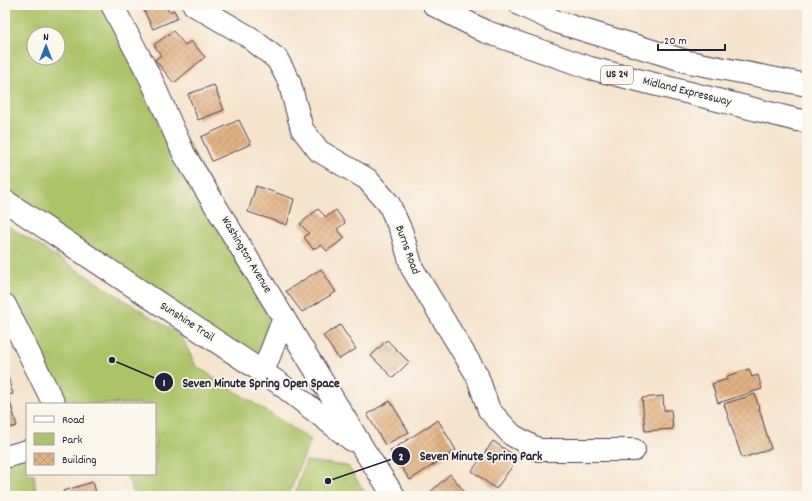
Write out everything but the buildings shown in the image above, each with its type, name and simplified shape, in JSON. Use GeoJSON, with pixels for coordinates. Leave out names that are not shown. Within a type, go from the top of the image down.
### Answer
{"type":"FeatureCollection","features":[{"type":"Feature","properties":{"kind":"main road","name":"Washington Avenue"},"geometry":{"type":"LineString","coordinates":[[112,5],[151,79],[184,154],[364,450],[394,496]]}},
{"type":"Feature","properties":{"kind":"main road","name":"Burns Road"},"geometry":{"type":"LineString","coordinates":[[194,5],[249,37],[277,59],[289,81],[302,129],[319,151],[367,179],[389,204],[402,233],[412,268],[477,375],[489,410],[512,435],[539,450],[634,450]]}},
{"type":"Feature","properties":{"kind":"main road","name":"Midland Expressway"},"geometry":{"type":"LineString","coordinates":[[434,5],[484,31],[590,68],[797,120],[807,121]]}},
{"type":"Feature","properties":{"kind":"main road"},"geometry":{"type":"LineString","coordinates":[[521,5],[557,22],[689,62],[807,85]]}},
{"type":"Feature","properties":{"kind":"main road","name":"Sunshine Trail"},"geometry":{"type":"LineString","coordinates":[[5,201],[279,383],[364,450]]}},
{"type":"Feature","properties":{"kind":"main road"},"geometry":{"type":"LineString","coordinates":[[5,305],[54,403]]}},
{"type":"Feature","properties":{"kind":"main road"},"geometry":{"type":"LineString","coordinates":[[263,372],[284,318]]}},
{"type":"Feature","properties":{"kind":"main road"},"geometry":{"type":"LineString","coordinates":[[5,457],[26,451]]}},
{"type":"Feature","properties":{"kind":"green space"},"geometry":{"type":"Polygon","coordinates":[[[5,5],[112,5],[284,318],[263,372],[5,201],[5,5]]]}},
{"type":"Feature","properties":{"kind":"green space"},"geometry":{"type":"Polygon","coordinates":[[[5,224],[181,336],[196,366],[311,440],[296,474],[289,496],[135,496],[126,475],[156,475],[156,403],[54,403],[5,305],[5,224]]]}},
{"type":"Feature","properties":{"kind":"green space"},"geometry":{"type":"Polygon","coordinates":[[[26,451],[26,475],[34,475],[36,496],[5,496],[5,457],[26,451]]]}},
{"type":"Feature","properties":{"kind":"green space"},"geometry":{"type":"Polygon","coordinates":[[[306,461],[348,466],[367,496],[294,496],[306,461]]]}},
{"type":"Feature","properties":{"kind":"place","name":"Seven Minute Spring Open Space"},"geometry":{"type":"Point","coordinates":[112,360]}},
{"type":"Feature","properties":{"kind":"place","name":"Seven Minute Spring Park"},"geometry":{"type":"Point","coordinates":[328,481]}}]}
